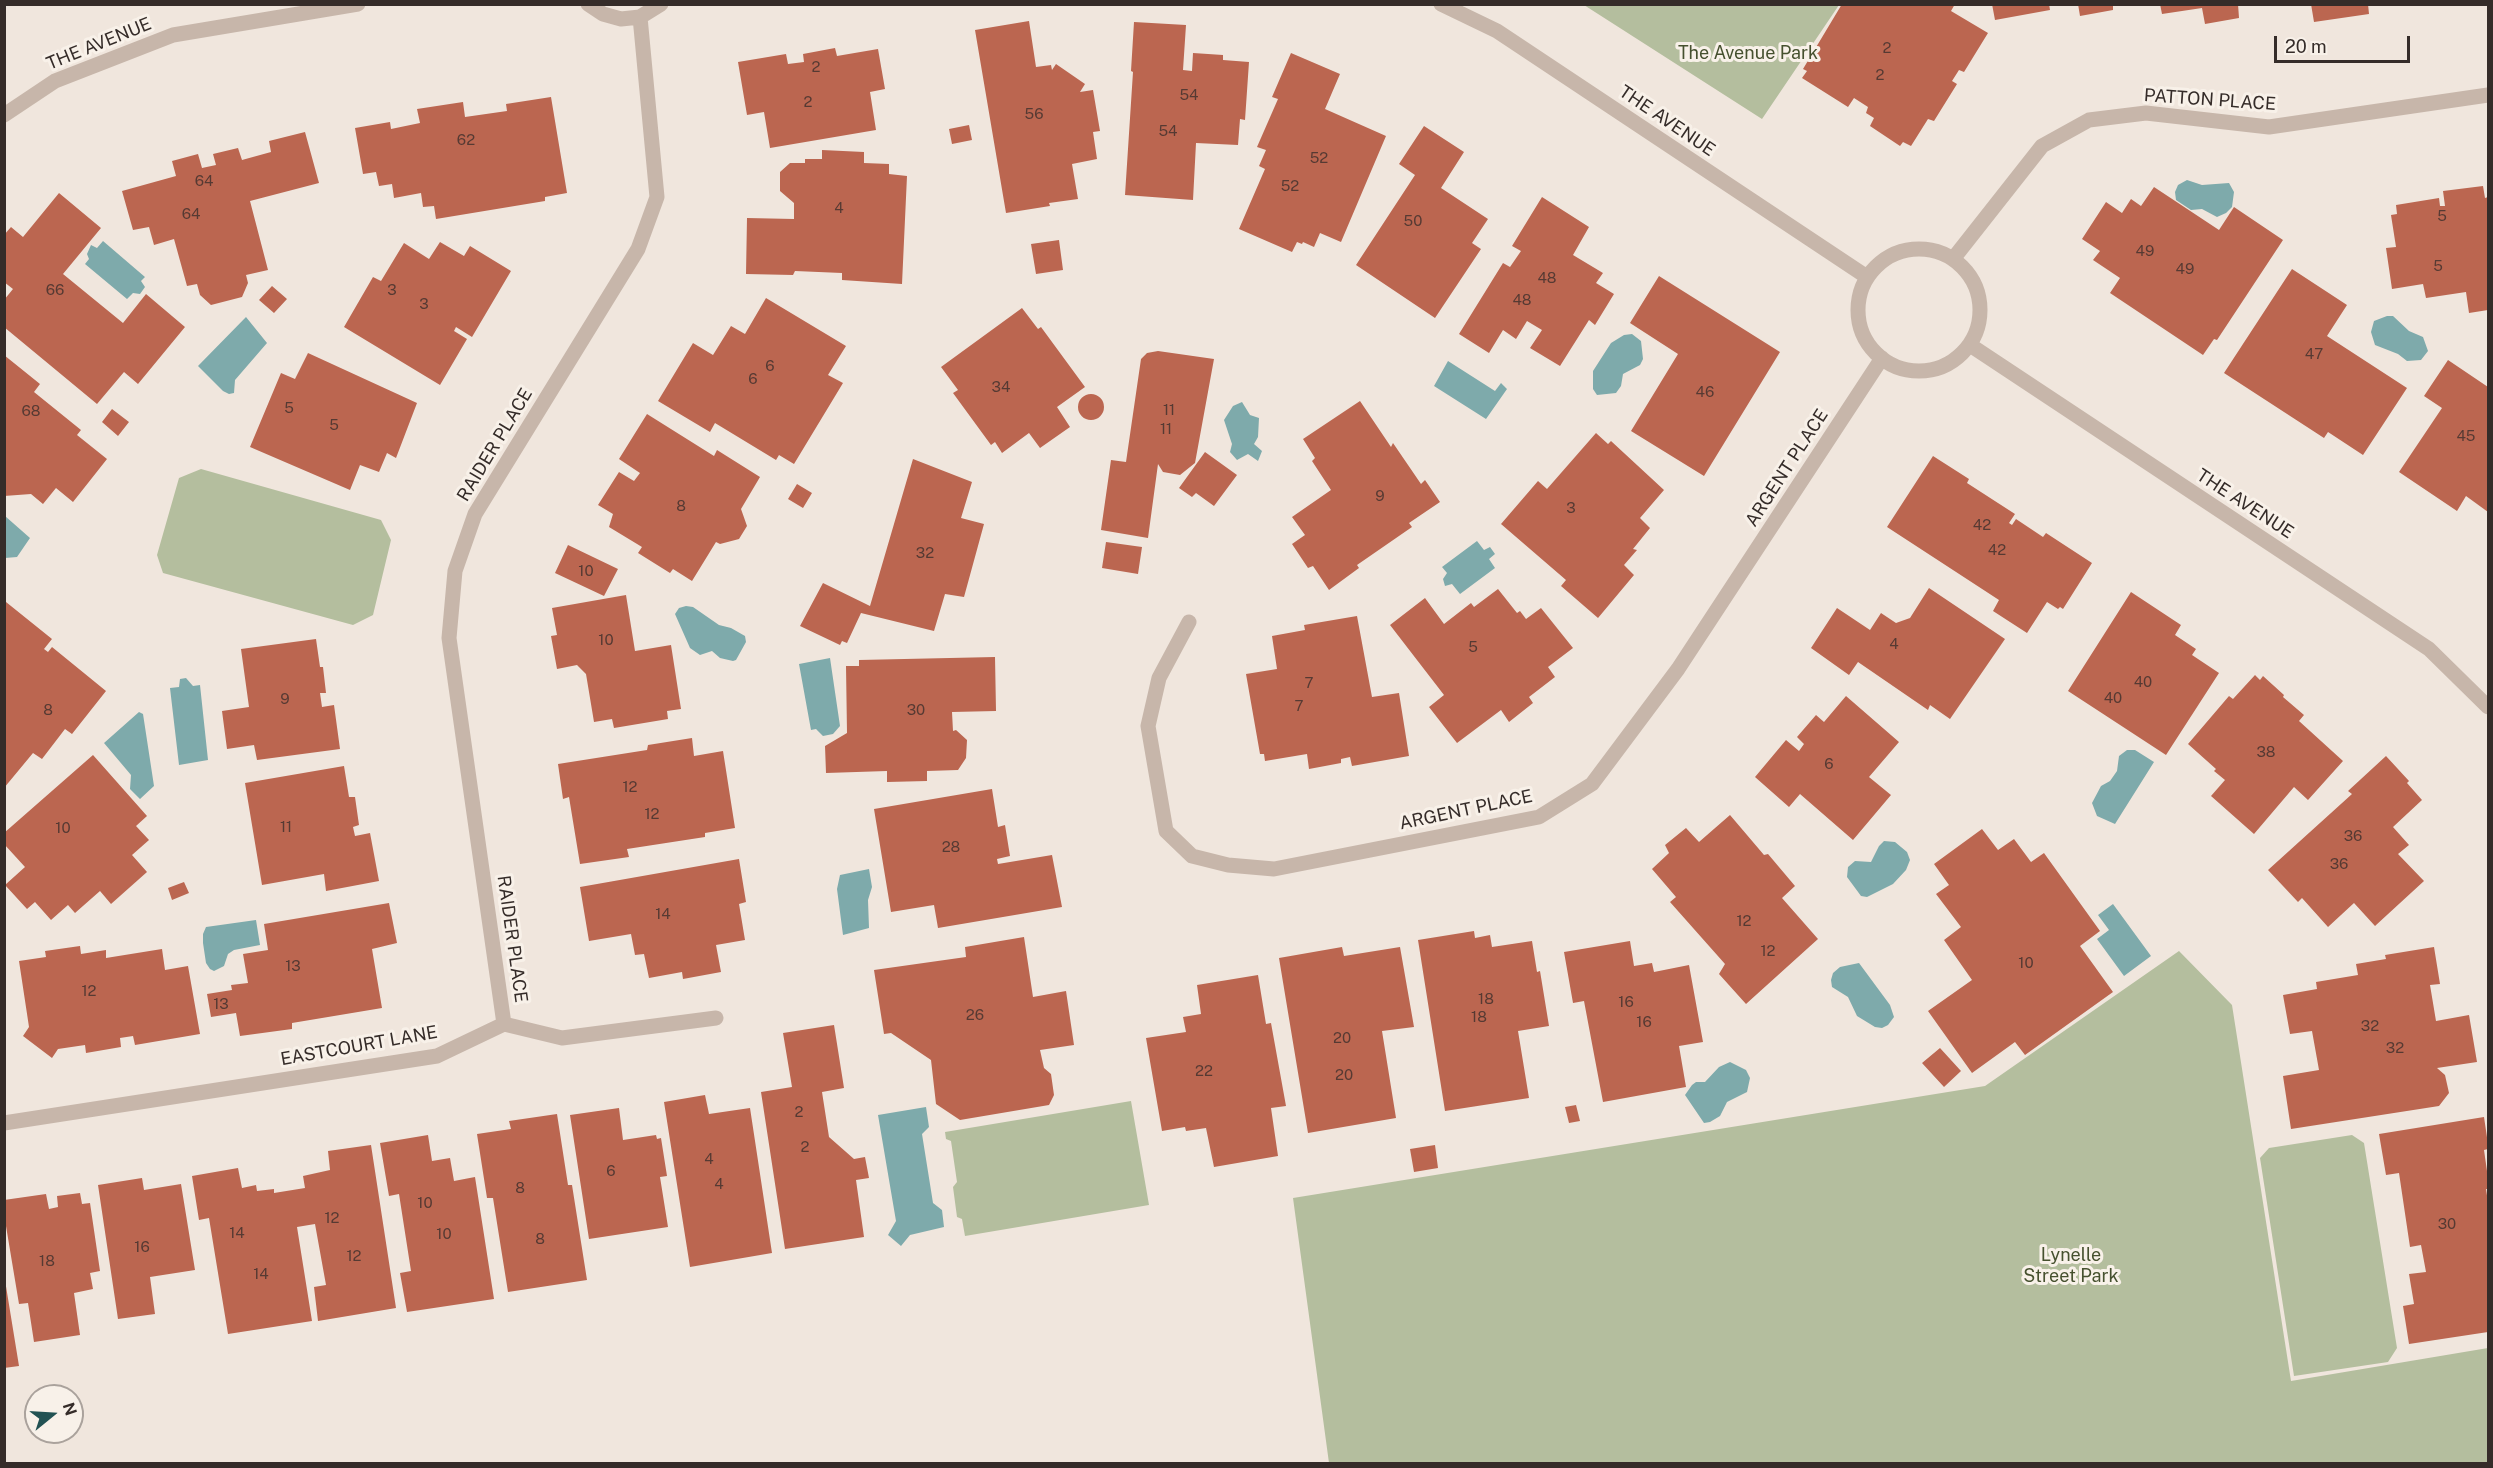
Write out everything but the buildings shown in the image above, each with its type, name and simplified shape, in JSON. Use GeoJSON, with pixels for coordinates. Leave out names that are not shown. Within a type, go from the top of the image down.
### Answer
{"type":"FeatureCollection","features":[{"type":"Feature","properties":{"kind":"street","name":"THE AVENUE"},"geometry":{"type":"LineString","coordinates":[[4,115],[55,81],[173,35],[358,4]]}},
{"type":"Feature","properties":{"kind":"street"},"geometry":{"type":"LineString","coordinates":[[588,4],[603,14],[621,19],[640,16],[661,4]]}},
{"type":"Feature","properties":{"kind":"street","name":"THE AVENUE"},"geometry":{"type":"LineString","coordinates":[[1441,4],[1497,31],[1867,277]]}},
{"type":"Feature","properties":{"kind":"street","name":"RAIDER PLACE"},"geometry":{"type":"LineString","coordinates":[[504,1024],[449,638],[455,571],[475,514],[638,249],[657,197],[640,16]]}},
{"type":"Feature","properties":{"kind":"street","name":"PATTON PLACE"},"geometry":{"type":"LineString","coordinates":[[1953,259],[2042,146],[2089,120],[2145,113],[2269,127],[2488,95]]}},
{"type":"Feature","properties":{"kind":"street"},"geometry":{"type":"LineString","coordinates":[[1935,250],[1953,259],[1967,272],[1977,289],[1981,308],[1978,328],[1970,345],[1956,360],[1938,369],[1919,372],[1899,368],[1882,358],[1869,345],[1861,330],[1858,312],[1860,294],[1867,277],[1880,262],[1906,251],[1935,250]]}},
{"type":"Feature","properties":{"kind":"street","name":"THE AVENUE"},"geometry":{"type":"LineString","coordinates":[[1970,345],[2429,648],[2488,707]]}},
{"type":"Feature","properties":{"kind":"street","name":"ARGENT PLACE"},"geometry":{"type":"LineString","coordinates":[[1189,622],[1159,678],[1148,726],[1166,831],[1192,856],[1228,865],[1274,869],[1539,818],[1592,784],[1621,746],[1678,669],[1882,358]]}},
{"type":"Feature","properties":{"kind":"street"},"geometry":{"type":"LineString","coordinates":[[504,1024],[562,1038],[716,1018]]}},
{"type":"Feature","properties":{"kind":"street","name":"EASTCOURT LANE"},"geometry":{"type":"LineString","coordinates":[[4,1123],[437,1056],[504,1024]]}},
{"type":"Feature","properties":{"kind":"green space","name":"The Avenue Park"},"geometry":{"type":"Polygon","coordinates":[[[1584,5],[1839,5],[1762,119],[1584,5]]]}},
{"type":"Feature","properties":{"kind":"green space"},"geometry":{"type":"Polygon","coordinates":[[[201,469],[381,520],[391,540],[373,615],[353,625],[163,573],[157,555],[179,478],[201,469]]]}},
{"type":"Feature","properties":{"kind":"green space","name":"Lynelle Street Park"},"geometry":{"type":"Polygon","coordinates":[[[2179,951],[2232,1005],[2291,1381],[2488,1348],[2488,1463],[1329,1463],[1293,1198],[1985,1086],[2179,951]]]}},
{"type":"Feature","properties":{"kind":"green space"},"geometry":{"type":"Polygon","coordinates":[[[1131,1101],[1149,1205],[965,1236],[962,1219],[957,1217],[953,1187],[957,1182],[951,1141],[946,1139],[945,1132],[1131,1101]]]}},
{"type":"Feature","properties":{"kind":"green space"},"geometry":{"type":"Polygon","coordinates":[[[2352,1135],[2364,1143],[2397,1348],[2388,1362],[2294,1376],[2260,1158],[2269,1148],[2352,1135]]]}},
{"type":"Feature","properties":{"kind":"water"},"geometry":{"type":"Polygon","coordinates":[[[2187,180],[2202,185],[2229,183],[2234,192],[2232,207],[2217,217],[2202,209],[2191,210],[2176,200],[2175,192],[2178,185],[2187,180]]]}},
{"type":"Feature","properties":{"kind":"water"},"geometry":{"type":"Polygon","coordinates":[[[103,241],[145,277],[141,281],[145,287],[140,294],[133,293],[127,299],[85,264],[89,259],[87,254],[91,245],[97,248],[103,241]]]}},
{"type":"Feature","properties":{"kind":"water"},"geometry":{"type":"Polygon","coordinates":[[[2393,316],[2409,331],[2423,337],[2428,351],[2421,360],[2407,361],[2398,354],[2375,345],[2371,332],[2374,321],[2393,316]]]}},
{"type":"Feature","properties":{"kind":"water"},"geometry":{"type":"Polygon","coordinates":[[[246,317],[267,343],[235,380],[234,393],[229,394],[198,366],[246,317]]]}},
{"type":"Feature","properties":{"kind":"water"},"geometry":{"type":"Polygon","coordinates":[[[1632,334],[1641,341],[1643,359],[1640,365],[1623,374],[1621,386],[1616,393],[1597,395],[1593,389],[1593,371],[1611,343],[1624,335],[1632,334]]]}},
{"type":"Feature","properties":{"kind":"water"},"geometry":{"type":"Polygon","coordinates":[[[1448,361],[1495,391],[1501,383],[1507,389],[1486,419],[1434,386],[1448,361]]]}},
{"type":"Feature","properties":{"kind":"water"},"geometry":{"type":"Polygon","coordinates":[[[1242,402],[1250,415],[1259,418],[1258,437],[1254,444],[1262,451],[1258,461],[1248,454],[1237,460],[1230,452],[1232,444],[1224,420],[1233,406],[1242,402]]]}},
{"type":"Feature","properties":{"kind":"water"},"geometry":{"type":"Polygon","coordinates":[[[5,516],[30,538],[17,557],[5,558],[5,516]]]}},
{"type":"Feature","properties":{"kind":"water"},"geometry":{"type":"Polygon","coordinates":[[[1477,541],[1484,550],[1490,547],[1495,554],[1489,559],[1495,568],[1460,594],[1452,584],[1445,586],[1443,579],[1447,573],[1442,567],[1477,541]]]}},
{"type":"Feature","properties":{"kind":"water"},"geometry":{"type":"Polygon","coordinates":[[[693,607],[719,625],[731,628],[745,636],[746,642],[736,660],[720,658],[712,651],[700,655],[690,648],[675,614],[679,608],[693,607]]]}},
{"type":"Feature","properties":{"kind":"water"},"geometry":{"type":"Polygon","coordinates":[[[830,658],[840,726],[833,734],[823,736],[816,729],[811,730],[799,664],[830,658]]]}},
{"type":"Feature","properties":{"kind":"water"},"geometry":{"type":"Polygon","coordinates":[[[186,678],[193,686],[200,685],[208,760],[179,765],[170,688],[179,687],[180,679],[186,678]]]}},
{"type":"Feature","properties":{"kind":"water"},"geometry":{"type":"Polygon","coordinates":[[[139,712],[143,714],[154,786],[140,799],[130,789],[131,775],[104,743],[139,712]]]}},
{"type":"Feature","properties":{"kind":"water"},"geometry":{"type":"Polygon","coordinates":[[[2127,750],[2135,750],[2154,762],[2115,824],[2097,816],[2092,803],[2101,786],[2110,781],[2117,771],[2119,756],[2127,750]]]}},
{"type":"Feature","properties":{"kind":"water"},"geometry":{"type":"Polygon","coordinates":[[[1884,841],[1895,842],[1907,852],[1910,860],[1906,870],[1893,884],[1867,897],[1861,896],[1847,877],[1848,867],[1855,861],[1871,862],[1884,841]]]}},
{"type":"Feature","properties":{"kind":"water"},"geometry":{"type":"Polygon","coordinates":[[[869,869],[872,887],[868,900],[869,928],[843,935],[837,889],[840,875],[869,869]]]}},
{"type":"Feature","properties":{"kind":"water"},"geometry":{"type":"Polygon","coordinates":[[[2113,904],[2151,956],[2124,976],[2097,939],[2109,930],[2098,915],[2113,904]]]}},
{"type":"Feature","properties":{"kind":"water"},"geometry":{"type":"Polygon","coordinates":[[[256,920],[260,945],[234,950],[228,954],[224,966],[214,971],[210,969],[206,963],[203,943],[206,927],[256,920]]]}},
{"type":"Feature","properties":{"kind":"water"},"geometry":{"type":"Polygon","coordinates":[[[1859,963],[1890,1005],[1894,1017],[1888,1025],[1882,1028],[1875,1027],[1857,1016],[1848,997],[1832,987],[1833,973],[1840,967],[1859,963]]]}},
{"type":"Feature","properties":{"kind":"water"},"geometry":{"type":"Polygon","coordinates":[[[1730,1062],[1746,1070],[1750,1078],[1747,1092],[1727,1102],[1720,1116],[1704,1123],[1685,1095],[1696,1082],[1705,1082],[1719,1067],[1730,1062]]]}},
{"type":"Feature","properties":{"kind":"water"},"geometry":{"type":"Polygon","coordinates":[[[926,1107],[929,1127],[922,1134],[933,1203],[942,1210],[944,1227],[910,1235],[901,1246],[888,1235],[896,1221],[878,1115],[926,1107]]]}}]}
